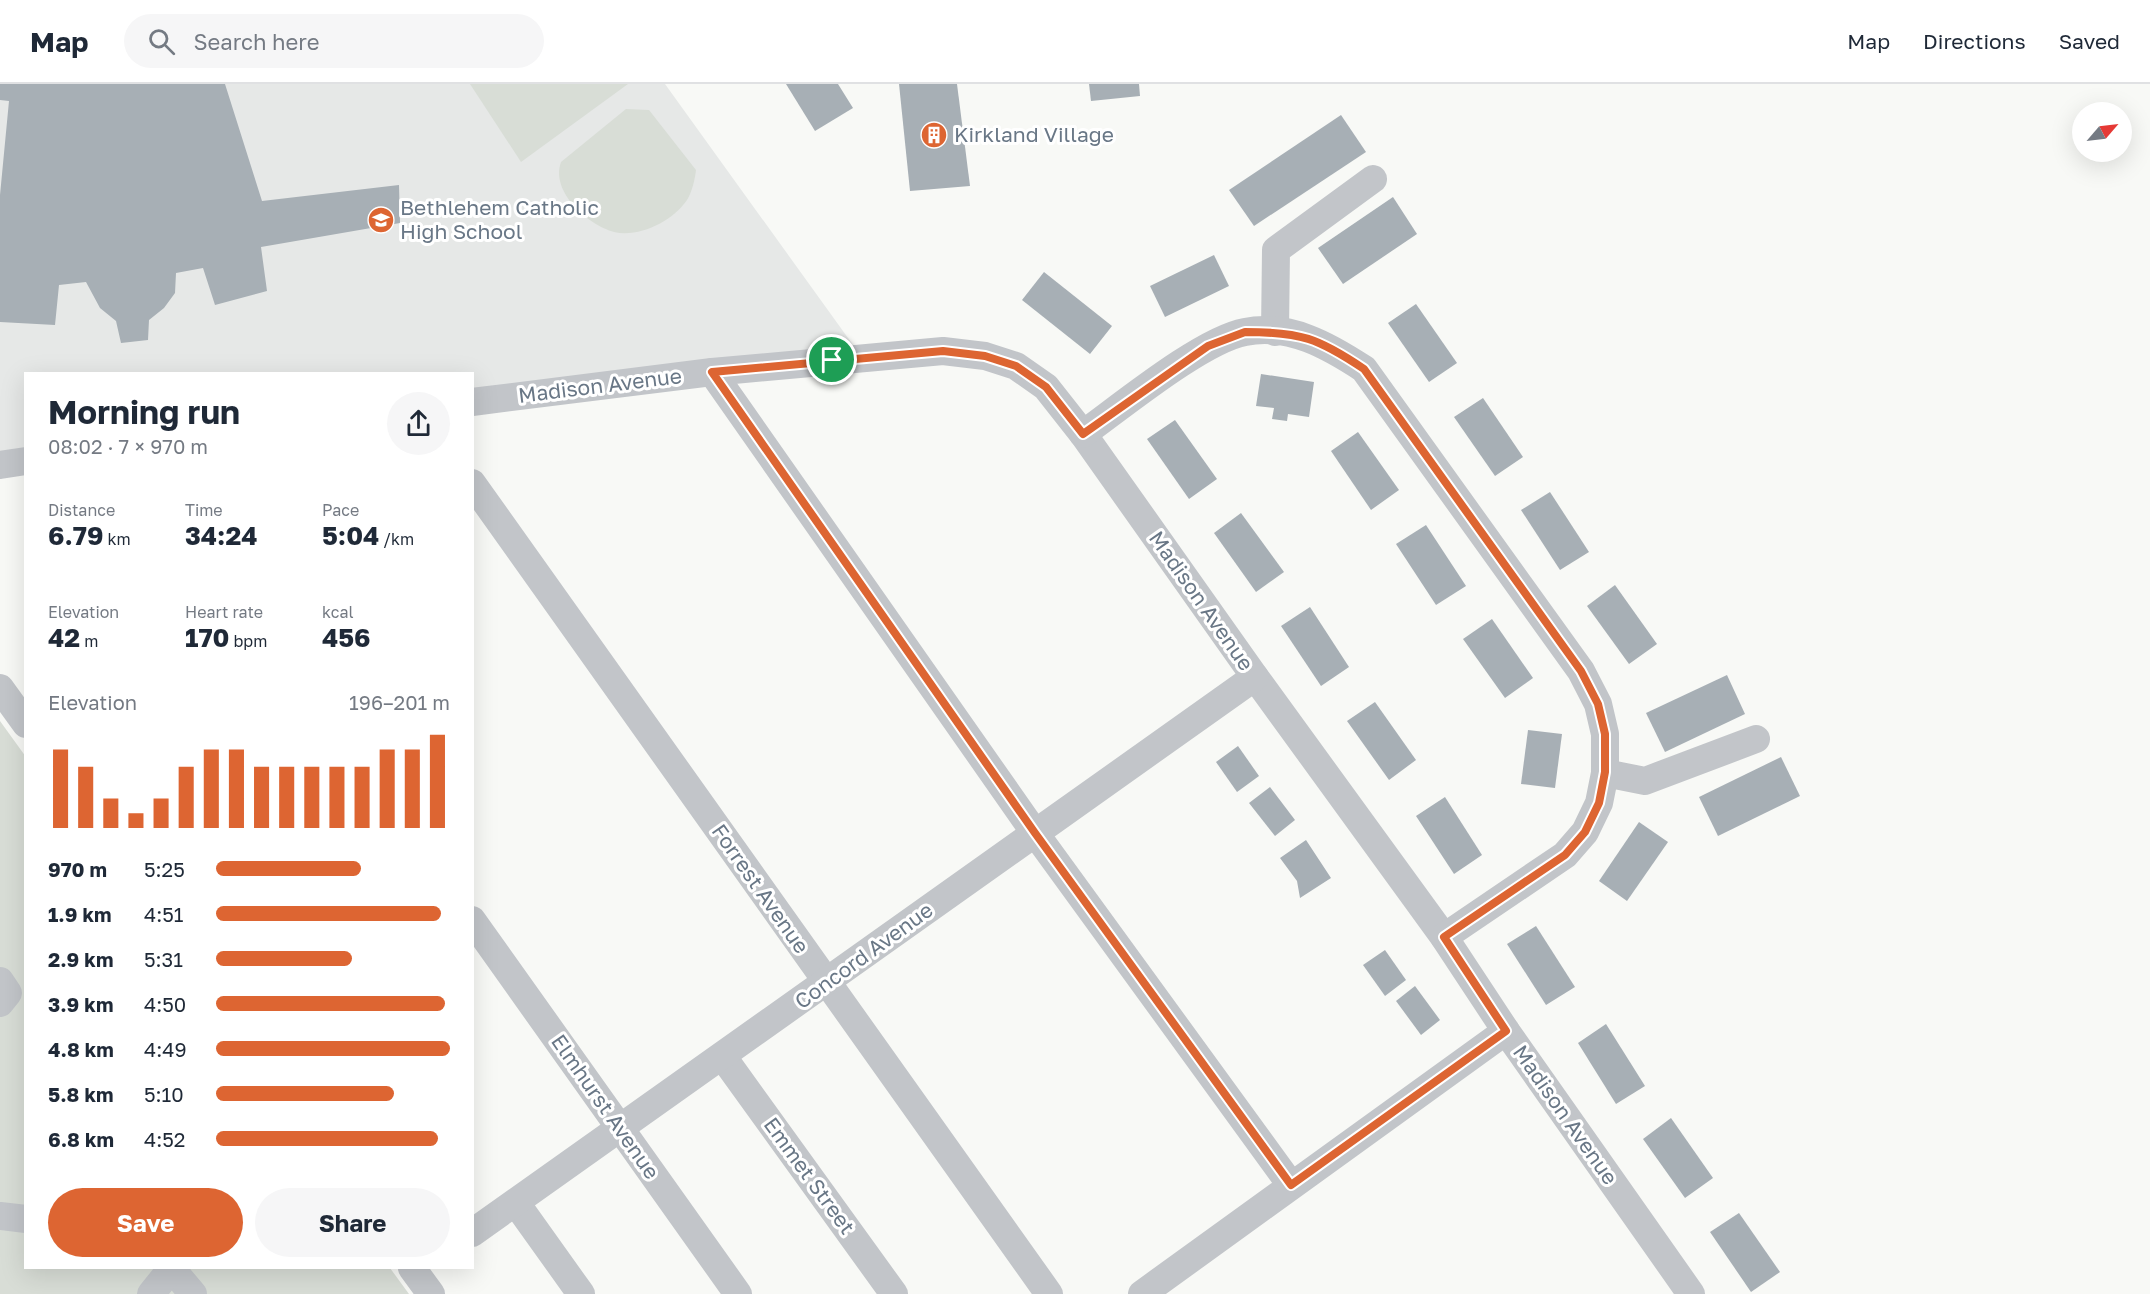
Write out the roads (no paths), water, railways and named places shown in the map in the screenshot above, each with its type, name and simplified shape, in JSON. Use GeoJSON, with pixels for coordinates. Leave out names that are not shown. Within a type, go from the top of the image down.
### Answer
{"type":"FeatureCollection","features":[{"type":"Feature","properties":{"kind":"street"},"geometry":{"type":"LineString","coordinates":[[1275,332],[1276,250],[1373,179]]}},
{"type":"Feature","properties":{"kind":"street"},"geometry":{"type":"LineString","coordinates":[[1083,434],[1208,346],[1245,332],[1294,334],[1328,345],[1364,369],[1581,671],[1598,704],[1605,734],[1605,772],[1599,803],[1585,832],[1565,855],[1444,937]]}},
{"type":"Feature","properties":{"kind":"street","name":"Madison Avenue"},"geometry":{"type":"LineString","coordinates":[[474,402],[712,372],[943,351],[985,356],[1016,366],[1046,387],[1083,434],[1255,677],[1444,937],[1506,1031],[1691,1294]]}},
{"type":"Feature","properties":{"kind":"street"},"geometry":{"type":"LineString","coordinates":[[712,372],[1035,833],[1291,1185]]}},
{"type":"Feature","properties":{"kind":"street"},"geometry":{"type":"LineString","coordinates":[[0,465],[24,461]]}},
{"type":"Feature","properties":{"kind":"street","name":"Forrest Avenue"},"geometry":{"type":"LineString","coordinates":[[474,486],[1049,1294]]}},
{"type":"Feature","properties":{"kind":"street","name":"Concord Avenue"},"geometry":{"type":"LineString","coordinates":[[474,1232],[1255,677]]}},
{"type":"Feature","properties":{"kind":"street"},"geometry":{"type":"LineString","coordinates":[[0,688],[24,721]]}},
{"type":"Feature","properties":{"kind":"street"},"geometry":{"type":"LineString","coordinates":[[1605,772],[1645,781],[1756,739]]}},
{"type":"Feature","properties":{"kind":"street","name":"Elmhurst Avenue"},"geometry":{"type":"LineString","coordinates":[[474,923],[738,1294]]}},
{"type":"Feature","properties":{"kind":"street"},"geometry":{"type":"LineString","coordinates":[[1142,1294],[1506,1031]]}},
{"type":"Feature","properties":{"kind":"street","name":"Emmet Street"},"geometry":{"type":"LineString","coordinates":[[723,1057],[894,1294]]}},
{"type":"Feature","properties":{"kind":"street"},"geometry":{"type":"LineString","coordinates":[[516,1203],[580,1294]]}},
{"type":"Feature","properties":{"kind":"street"},"geometry":{"type":"LineString","coordinates":[[0,1216],[24,1219]]}},
{"type":"Feature","properties":{"kind":"street"},"geometry":{"type":"LineString","coordinates":[[151,1294],[170,1269]]}},
{"type":"Feature","properties":{"kind":"street"},"geometry":{"type":"LineString","coordinates":[[172,1269],[193,1294]]}},
{"type":"Feature","properties":{"kind":"place","name":"Kirkland Village"},"geometry":{"type":"Point","coordinates":[934,135]}},
{"type":"Feature","properties":{"kind":"place","name":"Bethlehem Catholic High School"},"geometry":{"type":"Point","coordinates":[381,220]}}]}
